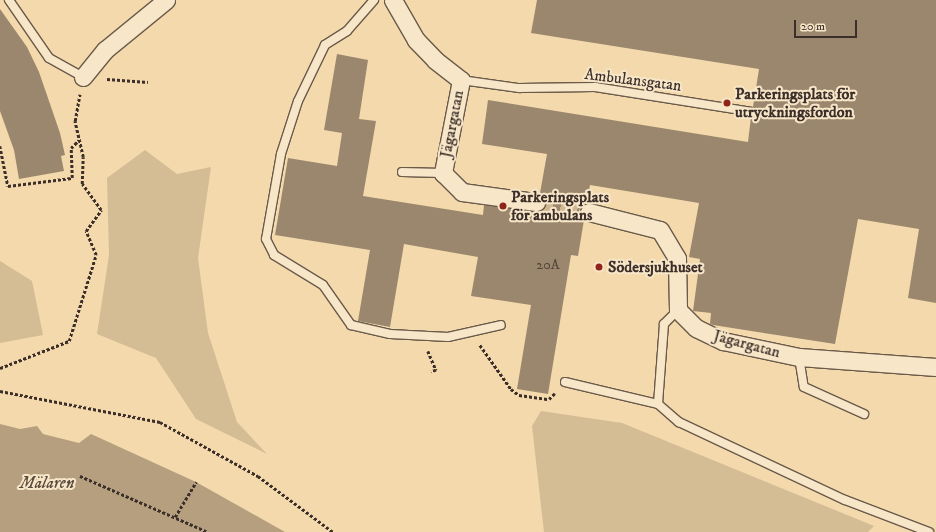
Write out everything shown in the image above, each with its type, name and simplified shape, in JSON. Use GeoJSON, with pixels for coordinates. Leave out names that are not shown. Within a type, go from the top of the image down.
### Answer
{"type":"FeatureCollection","features":[{"type":"Feature","properties":{"kind":"street"},"geometry":{"type":"LineString","coordinates":[[83,77],[105,50],[166,0]]}},
{"type":"Feature","properties":{"kind":"street","name":"Jägargatan"},"geometry":{"type":"LineString","coordinates":[[392,0],[416,40],[435,60],[461,80],[443,173],[462,192],[536,202]]}},
{"type":"Feature","properties":{"kind":"street"},"geometry":{"type":"LineString","coordinates":[[589,212],[660,230],[677,258],[678,310]]}},
{"type":"Feature","properties":{"kind":"street","name":"Jägargatan"},"geometry":{"type":"LineString","coordinates":[[678,310],[696,328],[723,341],[799,357],[936,367]]}},
{"type":"Feature","properties":{"kind":"lane"},"geometry":{"type":"LineString","coordinates":[[9,0],[49,58],[83,77]]}},
{"type":"Feature","properties":{"kind":"lane"},"geometry":{"type":"LineString","coordinates":[[374,0],[347,31],[325,45],[298,101],[281,154],[266,239],[274,255],[323,285],[351,325],[390,334],[448,337],[501,325]]}},
{"type":"Feature","properties":{"kind":"lane","name":"Ambulansgatan"},"geometry":{"type":"LineString","coordinates":[[461,80],[519,88],[595,87],[752,112]]}},
{"type":"Feature","properties":{"kind":"lane"},"geometry":{"type":"LineString","coordinates":[[402,172],[443,173]]}},
{"type":"Feature","properties":{"kind":"lane"},"geometry":{"type":"LineString","coordinates":[[658,404],[664,324],[678,310]]}},
{"type":"Feature","properties":{"kind":"lane"},"geometry":{"type":"LineString","coordinates":[[799,357],[804,387],[864,414]]}},
{"type":"Feature","properties":{"kind":"lane"},"geometry":{"type":"LineString","coordinates":[[565,382],[658,404],[679,422],[845,500],[929,532]]}},
{"type":"Feature","properties":{"kind":"path"},"geometry":{"type":"LineString","coordinates":[[0,368],[69,341],[96,255],[86,231],[101,210],[82,184],[83,157],[76,121],[83,77],[148,82]]}},
{"type":"Feature","properties":{"kind":"path"},"geometry":{"type":"LineString","coordinates":[[0,146],[8,186],[72,178],[71,148],[79,139]]}},
{"type":"Feature","properties":{"kind":"path"},"geometry":{"type":"LineString","coordinates":[[470,332],[511,389],[519,395],[549,399],[565,382]]}},
{"type":"Feature","properties":{"kind":"path"},"geometry":{"type":"LineString","coordinates":[[427,336],[428,354],[436,370],[431,372]]}},
{"type":"Feature","properties":{"kind":"path"},"geometry":{"type":"LineString","coordinates":[[0,391],[160,422],[258,476],[333,532]]}},
{"type":"Feature","properties":{"kind":"path"},"geometry":{"type":"LineString","coordinates":[[80,476],[208,532]]}},
{"type":"Feature","properties":{"kind":"path"},"geometry":{"type":"LineString","coordinates":[[176,517],[196,482]]}},
{"type":"Feature","properties":{"kind":"shaded area"},"geometry":{"type":"Polygon","coordinates":[[[145,150],[177,174],[211,167],[198,258],[208,333],[237,422],[267,454],[196,419],[156,358],[97,334],[109,255],[107,178],[145,150]]]}},
{"type":"Feature","properties":{"kind":"shaded area"},"geometry":{"type":"Polygon","coordinates":[[[0,261],[32,281],[43,335],[0,343],[0,261]]]}},
{"type":"Feature","properties":{"kind":"shaded area"},"geometry":{"type":"Polygon","coordinates":[[[541,411],[622,423],[874,526],[868,532],[544,532],[532,426],[541,411]]]}},
{"type":"Feature","properties":{"kind":"water","name":"Mälaren"},"geometry":{"type":"Polygon","coordinates":[[[0,424],[20,429],[37,426],[43,434],[79,443],[91,434],[196,482],[285,532],[0,532],[0,424]]]}},
{"type":"Feature","properties":{"kind":"building"},"geometry":{"type":"Polygon","coordinates":[[[537,0],[936,0],[936,303],[908,298],[919,229],[858,219],[835,344],[710,324],[711,313],[693,311],[700,259],[689,257],[699,203],[590,185],[587,202],[579,210],[584,220],[578,256],[571,255],[548,394],[517,389],[531,305],[471,296],[478,257],[404,244],[390,327],[358,321],[370,250],[275,235],[288,158],[337,166],[342,133],[324,130],[337,54],[368,60],[359,119],[376,121],[363,196],[483,215],[484,205],[535,212],[544,208],[545,199],[540,193],[547,154],[482,144],[488,100],[748,142],[751,117],[757,112],[753,107],[759,69],[531,33],[537,0]]]}},
{"type":"Feature","properties":{"kind":"building"},"geometry":{"type":"Polygon","coordinates":[[[0,9],[27,47],[39,72],[60,133],[65,155],[61,156],[64,171],[19,179],[14,150],[0,111],[0,9]]]}},
{"type":"Feature","properties":{"kind":"tunnel"},"geometry":{"type":"LineString","coordinates":[[536,202],[589,212]]}},
{"type":"Feature","properties":{"kind":"place","name":"Parkeringsplats för utryckningsfordon"},"geometry":{"type":"Point","coordinates":[727,103]}},
{"type":"Feature","properties":{"kind":"place","name":"Parkeringsplats för ambulans"},"geometry":{"type":"Point","coordinates":[503,206]}},
{"type":"Feature","properties":{"kind":"place","name":"Södersjukhuset"},"geometry":{"type":"Point","coordinates":[599,267]}}]}
